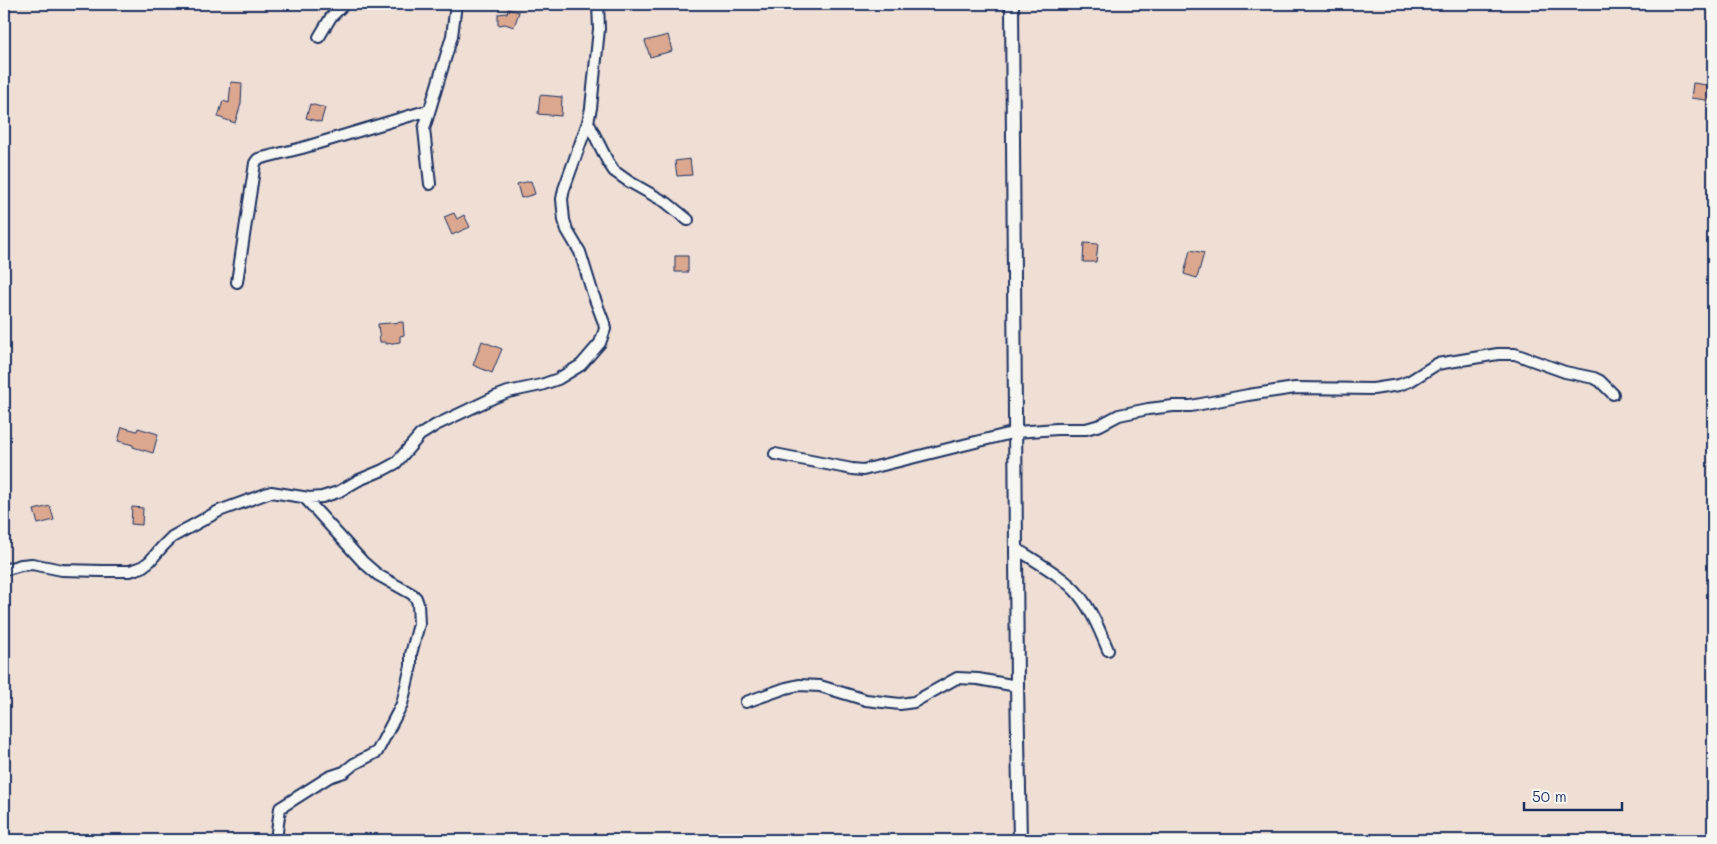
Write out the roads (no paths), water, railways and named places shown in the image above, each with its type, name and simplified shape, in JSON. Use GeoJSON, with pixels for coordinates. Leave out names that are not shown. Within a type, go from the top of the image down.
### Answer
{"type":"FeatureCollection","features":[{"type":"Feature","properties":{"kind":"street"},"geometry":{"type":"LineString","coordinates":[[319,36],[331,17],[344,4]]}},
{"type":"Feature","properties":{"kind":"street"},"geometry":{"type":"LineString","coordinates":[[430,184],[424,129],[428,110],[452,36],[456,4]]}},
{"type":"Feature","properties":{"kind":"street"},"geometry":{"type":"LineString","coordinates":[[4,570],[32,564],[62,570],[130,571],[142,567],[172,537],[219,511],[272,492],[305,498],[322,497],[338,492],[396,463],[420,435],[436,425],[508,392],[541,385],[558,379],[581,365],[594,352],[603,336],[604,323],[580,252],[567,230],[562,199],[588,122],[600,29],[598,4]]}},
{"type":"Feature","properties":{"kind":"street"},"geometry":{"type":"LineString","coordinates":[[1012,4],[1017,686],[1020,840]]}},
{"type":"Feature","properties":{"kind":"street"},"geometry":{"type":"LineString","coordinates":[[237,282],[255,163],[258,159],[302,148],[428,110]]}},
{"type":"Feature","properties":{"kind":"street"},"geometry":{"type":"LineString","coordinates":[[588,122],[614,171],[667,203],[688,220]]}},
{"type":"Feature","properties":{"kind":"street"},"geometry":{"type":"LineString","coordinates":[[775,454],[863,470],[1016,432],[1086,429],[1100,426],[1119,415],[1131,412],[1173,406],[1191,406],[1296,388],[1373,389],[1399,386],[1437,364],[1498,354],[1515,354],[1565,372],[1594,378],[1614,394]]}},
{"type":"Feature","properties":{"kind":"street"},"geometry":{"type":"LineString","coordinates":[[276,840],[280,808],[329,777],[344,772],[354,764],[363,761],[377,752],[404,699],[404,689],[411,666],[411,654],[419,624],[416,598],[378,575],[363,562],[305,498]]}},
{"type":"Feature","properties":{"kind":"street"},"geometry":{"type":"LineString","coordinates":[[1017,549],[1057,575],[1078,594],[1094,618],[1108,650]]}},
{"type":"Feature","properties":{"kind":"street"},"geometry":{"type":"LineString","coordinates":[[746,702],[799,685],[820,686],[866,700],[900,704],[914,702],[957,678],[978,679],[1017,686]]}}]}
